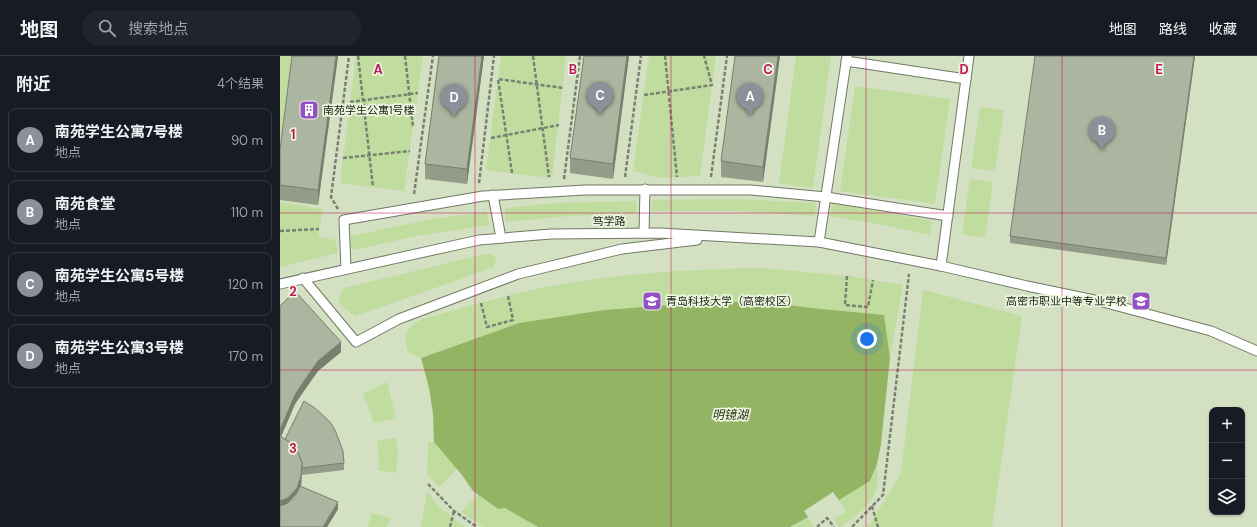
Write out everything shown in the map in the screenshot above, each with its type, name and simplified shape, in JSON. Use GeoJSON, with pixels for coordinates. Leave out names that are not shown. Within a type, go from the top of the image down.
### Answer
{"type":"FeatureCollection","features":[{"type":"Feature","properties":{"kind":"lane"},"geometry":{"type":"LineString","coordinates":[[941,266],[969,56]]}},
{"type":"Feature","properties":{"kind":"lane"},"geometry":{"type":"LineString","coordinates":[[819,242],[846,59],[966,79]]}},
{"type":"Feature","properties":{"kind":"lane"},"geometry":{"type":"LineString","coordinates":[[644,233],[645,190]]}},
{"type":"Feature","properties":{"kind":"lane"},"geometry":{"type":"LineString","coordinates":[[346,269],[344,220],[493,195],[563,191],[752,190],[826,197],[948,216]]}},
{"type":"Feature","properties":{"kind":"lane"},"geometry":{"type":"LineString","coordinates":[[493,195],[501,238]]}},
{"type":"Feature","properties":{"kind":"lane","name":"笃学路"},"geometry":{"type":"LineString","coordinates":[[280,284],[480,240],[551,234],[644,233],[819,242],[941,266],[1099,301],[1211,331],[1257,351]]}},
{"type":"Feature","properties":{"kind":"lane"},"geometry":{"type":"LineString","coordinates":[[303,278],[356,342],[398,319],[518,274],[622,249],[721,237]]}},
{"type":"Feature","properties":{"kind":"path"},"geometry":{"type":"LineString","coordinates":[[344,220],[331,197],[349,56]]}},
{"type":"Feature","properties":{"kind":"path"},"geometry":{"type":"LineString","coordinates":[[358,56],[373,187]]}},
{"type":"Feature","properties":{"kind":"path"},"geometry":{"type":"LineString","coordinates":[[405,56],[413,127]]}},
{"type":"Feature","properties":{"kind":"path"},"geometry":{"type":"LineString","coordinates":[[412,208],[433,56]]}},
{"type":"Feature","properties":{"kind":"path"},"geometry":{"type":"LineString","coordinates":[[483,196],[478,184],[494,56]]}},
{"type":"Feature","properties":{"kind":"path"},"geometry":{"type":"LineString","coordinates":[[533,56],[549,177]]}},
{"type":"Feature","properties":{"kind":"path"},"geometry":{"type":"LineString","coordinates":[[563,191],[580,56]]}},
{"type":"Feature","properties":{"kind":"path"},"geometry":{"type":"LineString","coordinates":[[624,190],[641,56]]}},
{"type":"Feature","properties":{"kind":"path"},"geometry":{"type":"LineString","coordinates":[[665,56],[677,177]]}},
{"type":"Feature","properties":{"kind":"path"},"geometry":{"type":"LineString","coordinates":[[644,95],[712,84],[704,56]]}},
{"type":"Feature","properties":{"kind":"path"},"geometry":{"type":"LineString","coordinates":[[710,190],[727,56]]}},
{"type":"Feature","properties":{"kind":"path"},"geometry":{"type":"LineString","coordinates":[[512,173],[498,79],[563,88]]}},
{"type":"Feature","properties":{"kind":"path"},"geometry":{"type":"LineString","coordinates":[[350,102],[418,92]]}},
{"type":"Feature","properties":{"kind":"path"},"geometry":{"type":"LineString","coordinates":[[491,138],[558,125]]}},
{"type":"Feature","properties":{"kind":"path"},"geometry":{"type":"LineString","coordinates":[[343,158],[410,151]]}},
{"type":"Feature","properties":{"kind":"path"},"geometry":{"type":"LineString","coordinates":[[280,231],[319,229]]}},
{"type":"Feature","properties":{"kind":"path"},"geometry":{"type":"LineString","coordinates":[[852,527],[883,495],[911,260]]}},
{"type":"Feature","properties":{"kind":"path"},"geometry":{"type":"LineString","coordinates":[[847,276],[845,306],[868,308],[873,280]]}},
{"type":"Feature","properties":{"kind":"path"},"geometry":{"type":"LineString","coordinates":[[480,303],[488,327],[513,320],[508,296]]}},
{"type":"Feature","properties":{"kind":"path"},"geometry":{"type":"LineString","coordinates":[[428,484],[454,511],[477,527]]}},
{"type":"Feature","properties":{"kind":"path"},"geometry":{"type":"LineString","coordinates":[[872,506],[878,527]]}},
{"type":"Feature","properties":{"kind":"path"},"geometry":{"type":"LineString","coordinates":[[450,527],[454,511]]}},
{"type":"Feature","properties":{"kind":"path"},"geometry":{"type":"LineString","coordinates":[[817,527],[827,518],[834,527]]}},
{"type":"Feature","properties":{"kind":"shaded area","name":"青岛科技大学（高密校区）"},"geometry":{"type":"Polygon","coordinates":[[[280,56],[1257,56],[1257,527],[280,527],[280,56]]]}},
{"type":"Feature","properties":{"kind":"shaded area"},"geometry":{"type":"Polygon","coordinates":[[[280,56],[292,56],[280,143],[280,56]]]}},
{"type":"Feature","properties":{"kind":"shaded area"},"geometry":{"type":"Polygon","coordinates":[[[356,56],[423,56],[404,191],[340,183],[356,56]]]}},
{"type":"Feature","properties":{"kind":"shaded area"},"geometry":{"type":"Polygon","coordinates":[[[501,56],[566,56],[552,178],[486,170],[501,56]]]}},
{"type":"Feature","properties":{"kind":"shaded area"},"geometry":{"type":"Polygon","coordinates":[[[649,56],[716,56],[700,176],[659,178],[633,171],[649,56]]]}},
{"type":"Feature","properties":{"kind":"shaded area"},"geometry":{"type":"Polygon","coordinates":[[[796,56],[831,56],[813,188],[779,183],[796,56]]]}},
{"type":"Feature","properties":{"kind":"shaded area"},"geometry":{"type":"Polygon","coordinates":[[[855,86],[950,99],[935,204],[840,191],[855,86]]]}},
{"type":"Feature","properties":{"kind":"shaded area"},"geometry":{"type":"Polygon","coordinates":[[[980,107],[1004,110],[995,171],[971,168],[980,107]]]}},
{"type":"Feature","properties":{"kind":"shaded area"},"geometry":{"type":"Polygon","coordinates":[[[970,179],[993,182],[985,238],[962,234],[970,179]]]}},
{"type":"Feature","properties":{"kind":"shaded area"},"geometry":{"type":"Polygon","coordinates":[[[736,199],[816,203],[815,216],[737,211],[651,211],[653,200],[736,199]]]}},
{"type":"Feature","properties":{"kind":"shaded area"},"geometry":{"type":"Polygon","coordinates":[[[636,201],[637,213],[569,216],[505,222],[505,208],[555,203],[636,201]]]}},
{"type":"Feature","properties":{"kind":"shaded area"},"geometry":{"type":"Polygon","coordinates":[[[280,202],[323,209],[318,237],[335,240],[338,253],[280,267],[280,202]]]}},
{"type":"Feature","properties":{"kind":"shaded area"},"geometry":{"type":"Polygon","coordinates":[[[832,203],[932,221],[930,235],[830,216],[832,203]]]}},
{"type":"Feature","properties":{"kind":"shaded area"},"geometry":{"type":"Polygon","coordinates":[[[486,212],[490,225],[416,236],[355,250],[351,248],[351,236],[433,219],[486,212]]]}},
{"type":"Feature","properties":{"kind":"shaded area"},"geometry":{"type":"Polygon","coordinates":[[[485,254],[491,254],[496,257],[494,267],[356,316],[339,303],[340,293],[344,288],[485,254]]]}},
{"type":"Feature","properties":{"kind":"shaded area"},"geometry":{"type":"Polygon","coordinates":[[[762,268],[847,276],[903,285],[890,358],[884,315],[765,302],[711,302],[604,310],[519,323],[421,358],[408,352],[406,346],[406,333],[415,323],[420,320],[526,291],[587,280],[637,274],[712,269],[762,268]]]}},
{"type":"Feature","properties":{"kind":"shaded area"},"geometry":{"type":"Polygon","coordinates":[[[923,290],[1022,316],[992,527],[865,527],[870,524],[901,473],[923,290]]]}},
{"type":"Feature","properties":{"kind":"shaded area"},"geometry":{"type":"Polygon","coordinates":[[[387,382],[396,419],[373,423],[363,394],[387,382]]]}},
{"type":"Feature","properties":{"kind":"shaded area"},"geometry":{"type":"Polygon","coordinates":[[[396,438],[398,453],[396,473],[378,470],[379,457],[377,441],[396,438]]]}},
{"type":"Feature","properties":{"kind":"shaded area"},"geometry":{"type":"Polygon","coordinates":[[[428,442],[434,442],[457,469],[439,487],[427,475],[428,442]]]}},
{"type":"Feature","properties":{"kind":"shaded area"},"geometry":{"type":"Polygon","coordinates":[[[877,464],[878,477],[874,496],[851,520],[839,527],[834,519],[846,512],[839,500],[870,481],[877,464]]]}},
{"type":"Feature","properties":{"kind":"shaded area"},"geometry":{"type":"Polygon","coordinates":[[[427,491],[439,507],[465,527],[421,527],[427,491]]]}},
{"type":"Feature","properties":{"kind":"shaded area"},"geometry":{"type":"Polygon","coordinates":[[[478,495],[498,509],[505,508],[538,527],[483,527],[461,512],[478,495]]]}},
{"type":"Feature","properties":{"kind":"shaded area"},"geometry":{"type":"Polygon","coordinates":[[[372,513],[390,518],[387,527],[368,527],[372,513]]]}},
{"type":"Feature","properties":{"kind":"shaded area"},"geometry":{"type":"Polygon","coordinates":[[[808,517],[814,527],[790,527],[808,517]]]}},
{"type":"Feature","properties":{"kind":"water","name":"明镜湖"},"geometry":{"type":"Polygon","coordinates":[[[711,302],[765,302],[884,315],[890,358],[881,444],[877,464],[870,481],[839,500],[833,492],[804,511],[808,517],[790,527],[538,527],[505,508],[498,509],[473,491],[462,475],[434,442],[433,413],[429,388],[421,358],[519,323],[604,310],[711,302]]]}},
{"type":"Feature","properties":{"kind":"building","name":"南苑学生公寓1号楼"},"geometry":{"type":"Polygon","coordinates":[[[292,56],[336,56],[318,190],[280,185],[280,149],[292,56]]]}},
{"type":"Feature","properties":{"kind":"building"},"geometry":{"type":"Polygon","coordinates":[[[439,56],[482,56],[467,169],[425,164],[439,56]]]}},
{"type":"Feature","properties":{"kind":"building"},"geometry":{"type":"Polygon","coordinates":[[[584,56],[627,56],[613,164],[570,158],[584,56]]]}},
{"type":"Feature","properties":{"kind":"building"},"geometry":{"type":"Polygon","coordinates":[[[735,56],[778,56],[763,167],[721,161],[735,56]]]}},
{"type":"Feature","properties":{"kind":"building"},"geometry":{"type":"Polygon","coordinates":[[[1035,56],[1194,56],[1166,258],[1010,236],[1035,56]]]}},
{"type":"Feature","properties":{"kind":"building"},"geometry":{"type":"Polygon","coordinates":[[[295,291],[341,342],[318,361],[304,381],[295,395],[280,430],[280,306],[295,291]]]}},
{"type":"Feature","properties":{"kind":"building"},"geometry":{"type":"Polygon","coordinates":[[[304,401],[315,408],[330,422],[335,430],[343,451],[344,463],[302,468],[302,463],[297,450],[285,439],[304,401]]]}},
{"type":"Feature","properties":{"kind":"building"},"geometry":{"type":"Polygon","coordinates":[[[280,436],[288,441],[297,450],[302,463],[301,476],[297,488],[288,498],[280,501],[280,436]]]}},
{"type":"Feature","properties":{"kind":"building"},"geometry":{"type":"Polygon","coordinates":[[[300,486],[338,502],[323,527],[280,527],[280,506],[288,503],[297,493],[300,486]]]}},
{"type":"Feature","properties":{"kind":"place","name":"南苑学生公寓1号楼"},"geometry":{"type":"Point","coordinates":[309,110]}},
{"type":"Feature","properties":{"kind":"place","name":"南苑学生公寓5号楼"},"geometry":{"type":"Point","coordinates":[600,115]}},
{"type":"Feature","properties":{"kind":"place","name":"南苑学生公寓7号楼"},"geometry":{"type":"Point","coordinates":[750,116]}},
{"type":"Feature","properties":{"kind":"place","name":"南苑学生公寓3号楼"},"geometry":{"type":"Point","coordinates":[454,117]}},
{"type":"Feature","properties":{"kind":"place","name":"南苑食堂"},"geometry":{"type":"Point","coordinates":[1102,150]}},
{"type":"Feature","properties":{"kind":"place","name":"青岛科技大学（高密校区）"},"geometry":{"type":"Point","coordinates":[652,301]}},
{"type":"Feature","properties":{"kind":"place","name":"高密市职业中等专业学校"},"geometry":{"type":"Point","coordinates":[1141,301]}}]}
